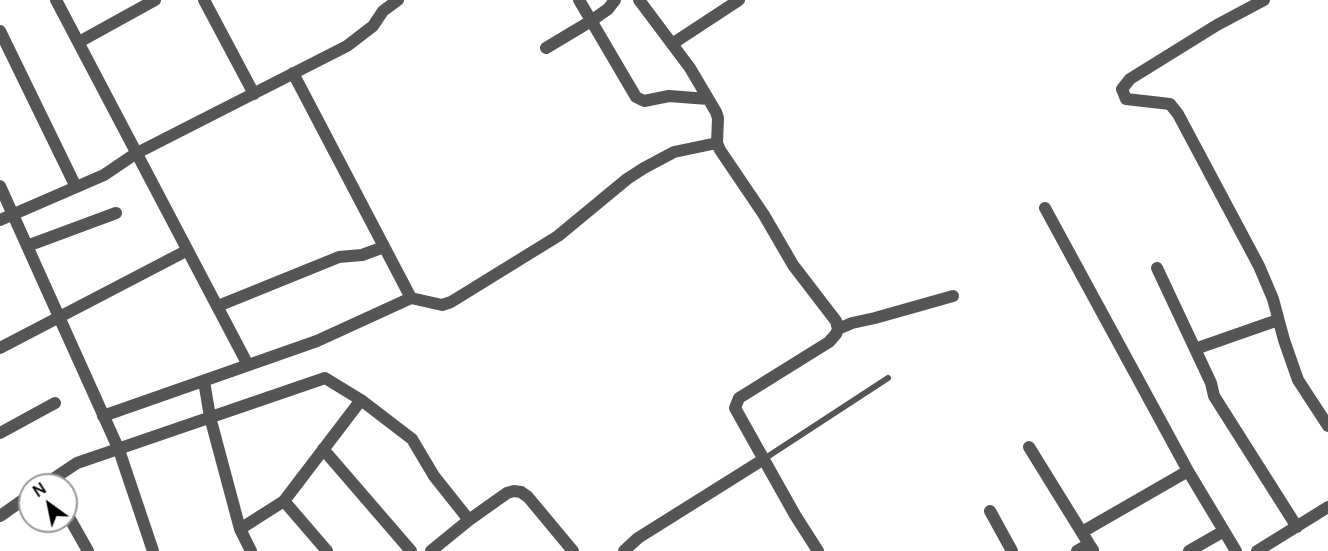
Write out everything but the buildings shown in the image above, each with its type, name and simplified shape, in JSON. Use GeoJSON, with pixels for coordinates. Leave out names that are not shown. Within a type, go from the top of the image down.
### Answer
{"type":"FeatureCollection","features":[{"type":"Feature","properties":{"kind":"street"},"geometry":{"type":"LineString","coordinates":[[56,0],[248,365]]}},
{"type":"Feature","properties":{"kind":"street"},"geometry":{"type":"LineString","coordinates":[[79,42],[155,0]]}},
{"type":"Feature","properties":{"kind":"street"},"geometry":{"type":"LineString","coordinates":[[204,0],[254,94]]}},
{"type":"Feature","properties":{"kind":"street"},"geometry":{"type":"LineString","coordinates":[[0,220],[104,175],[135,154],[347,46],[399,0]]}},
{"type":"Feature","properties":{"kind":"street"},"geometry":{"type":"LineString","coordinates":[[579,0],[640,99],[644,101],[669,96],[708,99]]}},
{"type":"Feature","properties":{"kind":"street"},"geometry":{"type":"LineString","coordinates":[[546,48],[591,21],[608,9],[615,0]]}},
{"type":"Feature","properties":{"kind":"street"},"geometry":{"type":"LineString","coordinates":[[639,0],[672,44],[708,99],[718,118],[717,143],[764,215],[793,265],[831,314],[838,329]]}},
{"type":"Feature","properties":{"kind":"street"},"geometry":{"type":"LineString","coordinates":[[672,44],[739,0]]}},
{"type":"Feature","properties":{"kind":"street"},"geometry":{"type":"LineString","coordinates":[[1264,0],[1217,25],[1130,79],[1122,89],[1126,99],[1170,104],[1178,114],[1259,266],[1273,299],[1298,380],[1328,426]]}},
{"type":"Feature","properties":{"kind":"street"},"geometry":{"type":"LineString","coordinates":[[0,32],[76,187]]}},
{"type":"Feature","properties":{"kind":"street"},"geometry":{"type":"LineString","coordinates":[[293,73],[411,298]]}},
{"type":"Feature","properties":{"kind":"street"},"geometry":{"type":"LineString","coordinates":[[103,416],[316,341],[411,298],[442,305],[451,302],[558,236],[627,179],[644,168],[674,152],[717,143]]}},
{"type":"Feature","properties":{"kind":"street"},"geometry":{"type":"LineString","coordinates":[[0,186],[118,448],[153,551]]}},
{"type":"Feature","properties":{"kind":"street"},"geometry":{"type":"LineString","coordinates":[[1045,208],[1188,471],[1236,551]]}},
{"type":"Feature","properties":{"kind":"street"},"geometry":{"type":"LineString","coordinates":[[27,246],[116,213]]}},
{"type":"Feature","properties":{"kind":"street"},"geometry":{"type":"LineString","coordinates":[[218,306],[339,257],[362,255],[384,247]]}},
{"type":"Feature","properties":{"kind":"street"},"geometry":{"type":"LineString","coordinates":[[0,348],[186,251]]}},
{"type":"Feature","properties":{"kind":"street"},"geometry":{"type":"LineString","coordinates":[[1157,268],[1211,383],[1214,396],[1297,527]]}},
{"type":"Feature","properties":{"kind":"street"},"geometry":{"type":"LineString","coordinates":[[818,551],[737,414],[736,403],[829,342],[838,329],[852,323],[953,296]]}},
{"type":"Feature","properties":{"kind":"street"},"geometry":{"type":"LineString","coordinates":[[1195,349],[1278,320]]}},
{"type":"Feature","properties":{"kind":"street"},"geometry":{"type":"LineString","coordinates":[[63,473],[76,463],[325,378],[361,400],[412,439],[434,476],[469,520]]}},
{"type":"Feature","properties":{"kind":"street"},"geometry":{"type":"LineString","coordinates":[[204,381],[210,417],[240,529],[251,551]]}},
{"type":"Feature","properties":{"kind":"street"},"geometry":{"type":"LineString","coordinates":[[240,529],[284,501],[361,400]]}},
{"type":"Feature","properties":{"kind":"street"},"geometry":{"type":"LineString","coordinates":[[0,433],[55,403]]}},
{"type":"Feature","properties":{"kind":"street"},"geometry":{"type":"LineString","coordinates":[[1029,447],[1091,548],[1077,551]]}},
{"type":"Feature","properties":{"kind":"street"},"geometry":{"type":"LineString","coordinates":[[323,449],[411,551]]}},
{"type":"Feature","properties":{"kind":"street"},"geometry":{"type":"LineString","coordinates":[[624,551],[638,538],[764,459]]}},
{"type":"Feature","properties":{"kind":"street"},"geometry":{"type":"LineString","coordinates":[[1082,532],[1188,471]]}},
{"type":"Feature","properties":{"kind":"street"},"geometry":{"type":"LineString","coordinates":[[431,551],[469,520],[507,493],[514,491],[521,492],[528,497],[573,551]]}},
{"type":"Feature","properties":{"kind":"street"},"geometry":{"type":"LineString","coordinates":[[284,501],[327,551]]}},
{"type":"Feature","properties":{"kind":"street"},"geometry":{"type":"LineString","coordinates":[[0,516],[18,503]]}},
{"type":"Feature","properties":{"kind":"street"},"geometry":{"type":"LineString","coordinates":[[1257,551],[1328,507]]}},
{"type":"Feature","properties":{"kind":"street"},"geometry":{"type":"LineString","coordinates":[[990,511],[1012,551]]}},
{"type":"Feature","properties":{"kind":"street"},"geometry":{"type":"LineString","coordinates":[[1189,551],[1224,531]]}},
{"type":"Feature","properties":{"kind":"street"},"geometry":{"type":"LineString","coordinates":[[78,533],[88,551]]}},
{"type":"Feature","properties":{"kind":"lane"},"geometry":{"type":"LineString","coordinates":[[764,459],[888,378]]}}]}
